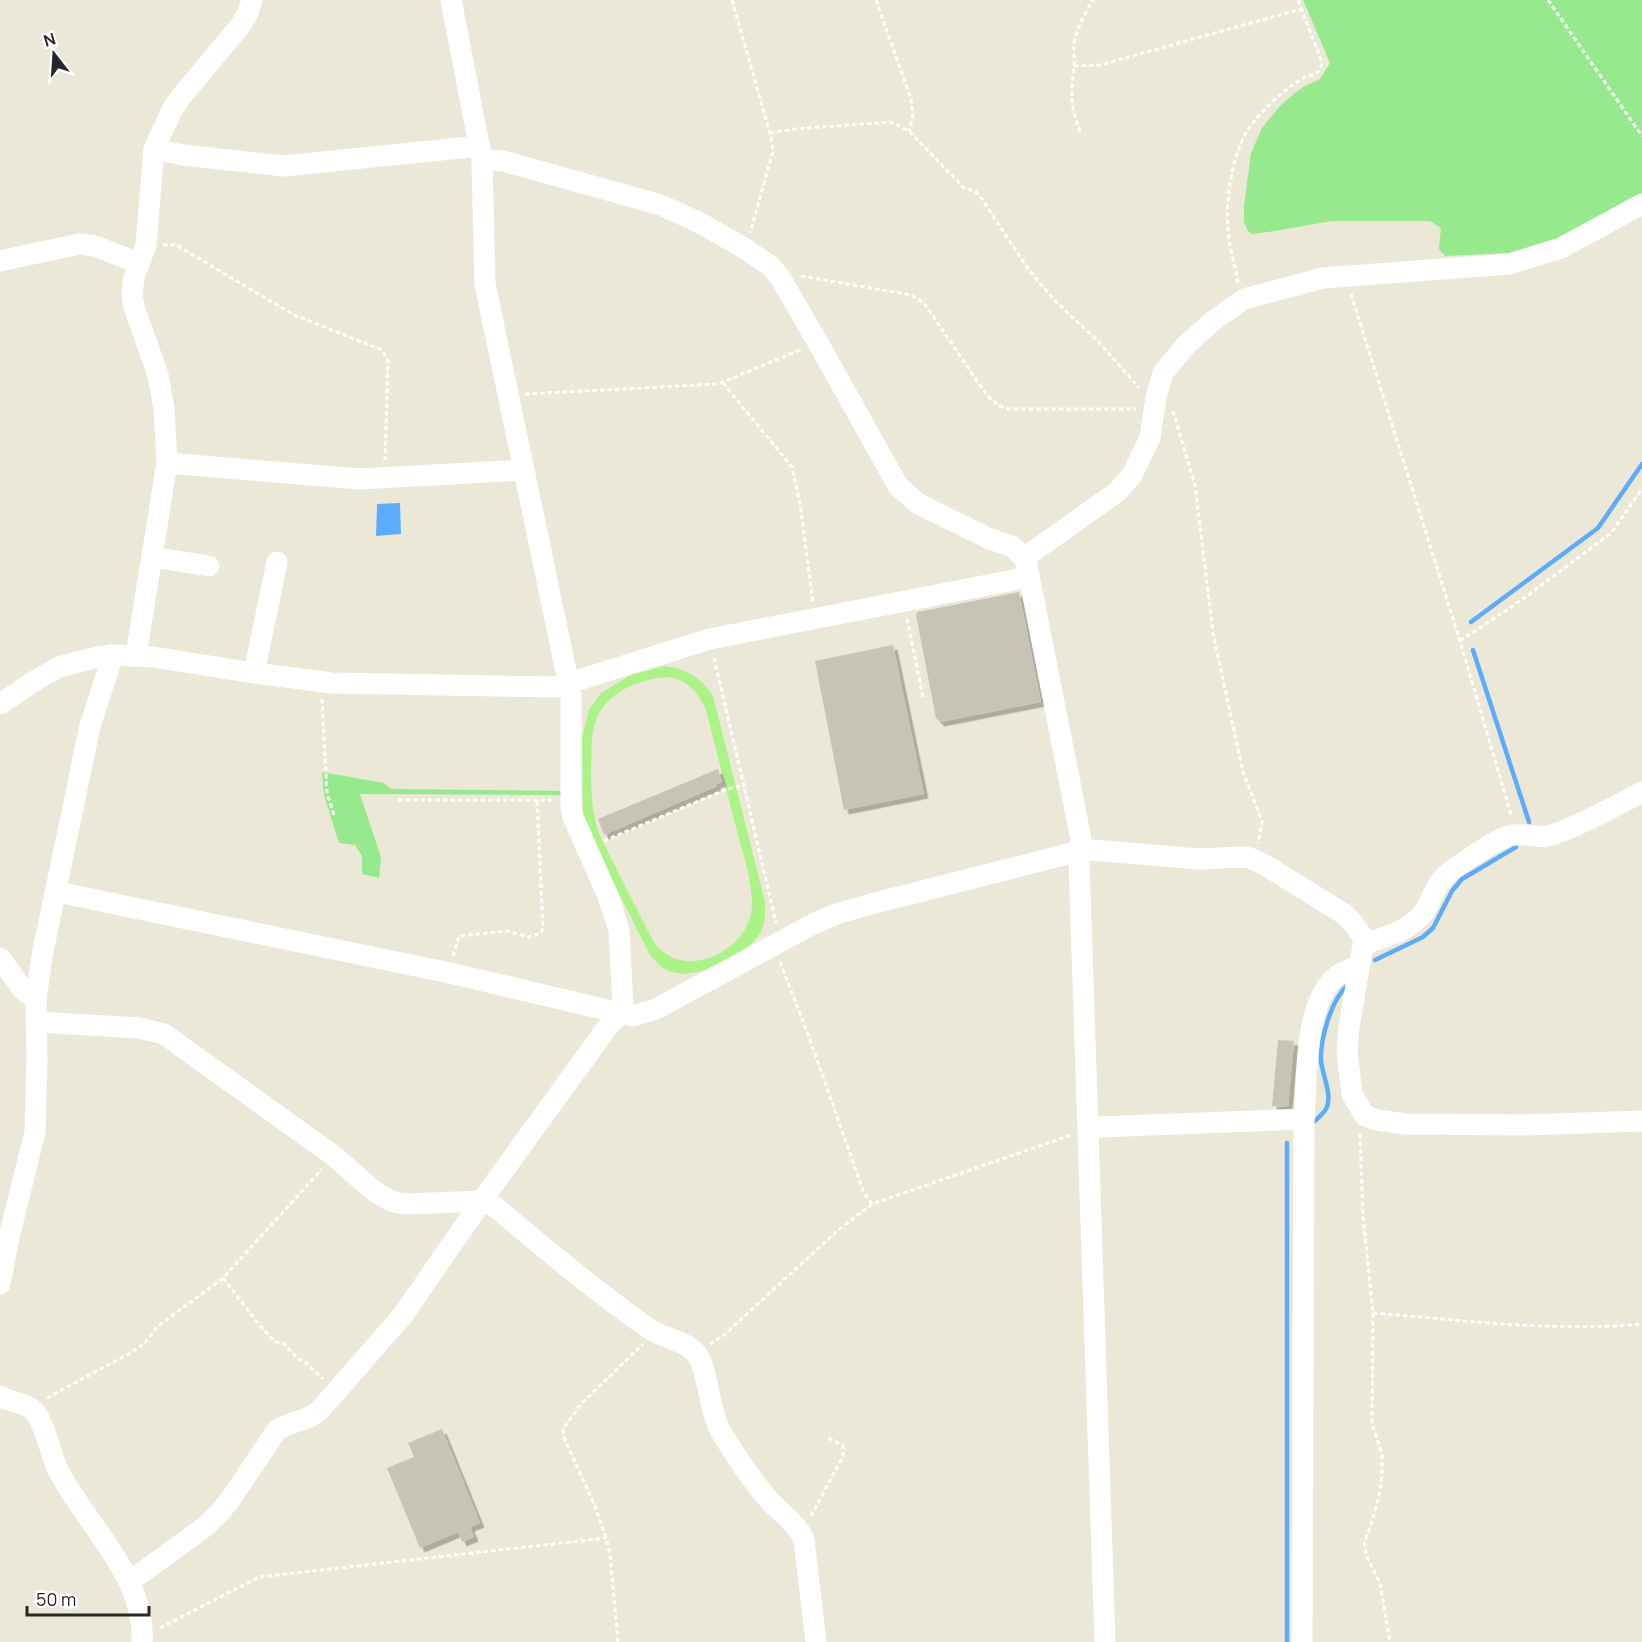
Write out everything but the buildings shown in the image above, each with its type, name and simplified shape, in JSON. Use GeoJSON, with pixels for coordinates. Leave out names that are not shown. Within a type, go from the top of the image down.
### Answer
{"type":"FeatureCollection","features":[{"type":"Feature","properties":{"kind":"street"},"geometry":{"type":"LineString","coordinates":[[136,655],[167,463],[165,409],[158,375],[134,307],[132,294],[142,254],[154,149],[176,104],[240,26],[248,14],[252,0]]}},
{"type":"Feature","properties":{"kind":"street"},"geometry":{"type":"LineString","coordinates":[[129,1582],[206,1526],[230,1500],[277,1430],[285,1425],[311,1418],[403,1315],[609,1025],[620,1014],[623,1005],[619,930],[608,896],[573,817],[570,685],[485,284],[481,153],[451,0]]}},
{"type":"Feature","properties":{"kind":"street"},"geometry":{"type":"LineString","coordinates":[[154,149],[183,155],[284,166],[481,153],[661,205],[700,223],[772,267],[817,341],[898,486],[907,496],[980,534],[1013,547],[1026,568],[1081,839],[1105,1642]]}},
{"type":"Feature","properties":{"kind":"street"},"geometry":{"type":"LineString","coordinates":[[0,704],[59,667],[113,655],[136,655],[321,682],[556,687],[570,685],[710,639],[903,602],[1026,568],[1117,492],[1132,476],[1150,438],[1162,373],[1173,359],[1213,321],[1244,299],[1323,278],[1491,267],[1520,261],[1561,248],[1642,204]]}},
{"type":"Feature","properties":{"kind":"street"},"geometry":{"type":"LineString","coordinates":[[0,261],[79,244],[142,254]]}},
{"type":"Feature","properties":{"kind":"street"},"geometry":{"type":"LineString","coordinates":[[167,463],[359,478],[523,471]]}},
{"type":"Feature","properties":{"kind":"street"},"geometry":{"type":"LineString","coordinates":[[152,557],[209,566]]}},
{"type":"Feature","properties":{"kind":"street"},"geometry":{"type":"LineString","coordinates":[[254,673],[277,562]]}},
{"type":"Feature","properties":{"kind":"street"},"geometry":{"type":"LineString","coordinates":[[0,1284],[35,1132],[36,999],[42,956],[90,726],[113,655]]}},
{"type":"Feature","properties":{"kind":"street"},"geometry":{"type":"LineString","coordinates":[[1364,944],[1384,938],[1410,925],[1424,912],[1436,886],[1449,873],[1486,848],[1515,835],[1538,838],[1555,834],[1642,792]]}},
{"type":"Feature","properties":{"kind":"street"},"geometry":{"type":"LineString","coordinates":[[57,892],[450,973],[633,1016],[657,1009],[813,924],[857,908],[1080,851],[1092,850],[1198,859],[1240,856],[1265,865],[1344,914],[1360,931],[1364,944],[1349,1027],[1347,1052],[1352,1094],[1365,1116],[1406,1124],[1524,1125],[1642,1121]]}},
{"type":"Feature","properties":{"kind":"street"},"geometry":{"type":"LineString","coordinates":[[0,958],[24,991],[36,999]]}},
{"type":"Feature","properties":{"kind":"street"},"geometry":{"type":"LineString","coordinates":[[1302,1642],[1304,1119],[1311,1034],[1317,1004],[1323,993],[1335,977],[1359,967]]}},
{"type":"Feature","properties":{"kind":"street"},"geometry":{"type":"LineString","coordinates":[[37,1022],[139,1028],[164,1034],[334,1156],[374,1191],[398,1203],[483,1202],[494,1206],[582,1279],[653,1332],[684,1344],[696,1353],[702,1367],[712,1410],[720,1429],[741,1464],[770,1501],[790,1518],[804,1540],[816,1642]]}},
{"type":"Feature","properties":{"kind":"street"},"geometry":{"type":"LineString","coordinates":[[1089,1129],[1304,1119]]}},
{"type":"Feature","properties":{"kind":"street"},"geometry":{"type":"LineString","coordinates":[[0,1396],[33,1409],[58,1471],[129,1582],[141,1615],[142,1637]]}},
{"type":"Feature","properties":{"kind":"path"},"geometry":{"type":"LineString","coordinates":[[732,0],[770,133],[773,151],[744,248]]}},
{"type":"Feature","properties":{"kind":"path"},"geometry":{"type":"LineString","coordinates":[[876,0],[911,99],[913,115],[909,131]]}},
{"type":"Feature","properties":{"kind":"path"},"geometry":{"type":"LineString","coordinates":[[1080,132],[1074,115],[1070,88],[1074,66],[1074,43],[1084,15],[1093,0]]}},
{"type":"Feature","properties":{"kind":"path"},"geometry":{"type":"LineString","coordinates":[[1244,299],[1239,289],[1228,230],[1228,206],[1234,159],[1251,124],[1265,109],[1304,78],[1317,73],[1321,68],[1322,62],[1298,0]]}},
{"type":"Feature","properties":{"kind":"path"},"geometry":{"type":"LineString","coordinates":[[1548,0],[1642,136]]}},
{"type":"Feature","properties":{"kind":"path"},"geometry":{"type":"LineString","coordinates":[[1074,66],[1100,64],[1301,9]]}},
{"type":"Feature","properties":{"kind":"path"},"geometry":{"type":"LineString","coordinates":[[770,133],[891,122],[909,131],[964,188],[975,191],[980,196],[1028,269],[1056,302],[1097,340],[1155,405]]}},
{"type":"Feature","properties":{"kind":"path"},"geometry":{"type":"LineString","coordinates":[[142,254],[176,245],[294,315],[382,350],[388,361],[385,477]]}},
{"type":"Feature","properties":{"kind":"path"},"geometry":{"type":"LineString","coordinates":[[781,279],[801,276],[911,295],[924,303],[986,394],[999,406],[1009,409],[1141,409],[1167,402],[1172,410],[1195,485],[1213,633],[1243,772],[1262,821],[1261,834],[1250,858]]}},
{"type":"Feature","properties":{"kind":"path"},"geometry":{"type":"LineString","coordinates":[[1346,276],[1460,641],[1515,835]]}},
{"type":"Feature","properties":{"kind":"path"},"geometry":{"type":"LineString","coordinates":[[508,397],[723,382],[817,341]]}},
{"type":"Feature","properties":{"kind":"path"},"geometry":{"type":"LineString","coordinates":[[723,382],[792,467],[800,504],[816,618]]}},
{"type":"Feature","properties":{"kind":"path"},"geometry":{"type":"LineString","coordinates":[[1460,641],[1523,599],[1611,533],[1642,489]]}},
{"type":"Feature","properties":{"kind":"path"},"geometry":{"type":"LineString","coordinates":[[903,602],[923,697]]}},
{"type":"Feature","properties":{"kind":"path"},"geometry":{"type":"LineString","coordinates":[[710,639],[778,933],[778,959],[809,1037],[864,1193],[872,1204]]}},
{"type":"Feature","properties":{"kind":"path"},"geometry":{"type":"LineString","coordinates":[[321,682],[325,775],[327,793],[334,814]]}},
{"type":"Feature","properties":{"kind":"path"},"geometry":{"type":"LineString","coordinates":[[603,841],[727,789],[744,785]]}},
{"type":"Feature","properties":{"kind":"path"},"geometry":{"type":"LineString","coordinates":[[398,800],[572,800]]}},
{"type":"Feature","properties":{"kind":"path"},"geometry":{"type":"LineString","coordinates":[[450,973],[459,936],[507,931],[530,937],[541,933],[543,928],[537,800]]}},
{"type":"Feature","properties":{"kind":"path"},"geometry":{"type":"LineString","coordinates":[[1365,1116],[1360,1129],[1361,1173],[1373,1313],[1372,1423],[1382,1455],[1382,1474],[1372,1522],[1364,1543],[1367,1557],[1380,1584],[1390,1642]]}},
{"type":"Feature","properties":{"kind":"path"},"geometry":{"type":"LineString","coordinates":[[696,1353],[723,1335],[837,1231],[872,1204],[1089,1129]]}},
{"type":"Feature","properties":{"kind":"path"},"geometry":{"type":"LineString","coordinates":[[33,1409],[40,1401],[144,1344],[157,1327],[223,1278],[334,1156]]}},
{"type":"Feature","properties":{"kind":"path"},"geometry":{"type":"LineString","coordinates":[[223,1278],[275,1342],[283,1343],[335,1392]]}},
{"type":"Feature","properties":{"kind":"path"},"geometry":{"type":"LineString","coordinates":[[1373,1313],[1516,1326],[1608,1327],[1642,1324]]}},
{"type":"Feature","properties":{"kind":"path"},"geometry":{"type":"LineString","coordinates":[[618,1642],[606,1538],[595,1506],[564,1438],[563,1429],[581,1404],[648,1340],[653,1332]]}},
{"type":"Feature","properties":{"kind":"path"},"geometry":{"type":"LineString","coordinates":[[801,1534],[843,1456],[843,1446],[827,1437]]}},
{"type":"Feature","properties":{"kind":"path"},"geometry":{"type":"LineString","coordinates":[[142,1637],[259,1577],[606,1538]]}},
{"type":"Feature","properties":{"kind":"green space"},"geometry":{"type":"Polygon","coordinates":[[[1303,0],[1642,0],[1642,200],[1532,252],[1445,256],[1439,249],[1441,228],[1430,221],[1332,221],[1252,234],[1244,222],[1244,206],[1251,153],[1262,128],[1290,97],[1303,87],[1320,79],[1330,63],[1303,0]]]}},
{"type":"Feature","properties":{"kind":"green space"},"geometry":{"type":"Polygon","coordinates":[[[664,666],[672,667],[698,679],[713,696],[765,902],[764,923],[757,938],[737,955],[699,972],[687,974],[672,972],[661,966],[650,955],[583,822],[582,738],[589,710],[601,693],[631,675],[664,666]],[[657,678],[635,684],[616,695],[601,710],[592,738],[592,796],[601,838],[653,941],[666,954],[681,960],[698,961],[714,956],[729,947],[741,935],[749,920],[752,894],[706,710],[691,688],[674,678],[657,678]]]}},
{"type":"Feature","properties":{"kind":"green space"},"geometry":{"type":"Polygon","coordinates":[[[322,772],[384,783],[391,789],[565,791],[565,795],[360,794],[381,857],[379,878],[362,874],[362,856],[355,845],[339,843],[324,795],[322,772]]]}},
{"type":"Feature","properties":{"kind":"water"},"geometry":{"type":"Polygon","coordinates":[[[400,503],[401,534],[376,536],[377,504],[400,503]]]}},
{"type":"Feature","properties":{"kind":"waterway"},"geometry":{"type":"LineString","coordinates":[[1471,622],[1598,528],[1642,464]]}},
{"type":"Feature","properties":{"kind":"waterway"},"geometry":{"type":"LineString","coordinates":[[1473,650],[1529,822]]}},
{"type":"Feature","properties":{"kind":"waterway"},"geometry":{"type":"LineString","coordinates":[[1375,960],[1423,937],[1433,928],[1452,891],[1462,879],[1516,847]]}},
{"type":"Feature","properties":{"kind":"waterway"},"geometry":{"type":"LineString","coordinates":[[1315,1121],[1325,1111],[1328,1102],[1328,1090],[1321,1060],[1325,1031],[1331,1010],[1347,986]]}},
{"type":"Feature","properties":{"kind":"waterway"},"geometry":{"type":"LineString","coordinates":[[1287,1143],[1287,1642]]}}]}
